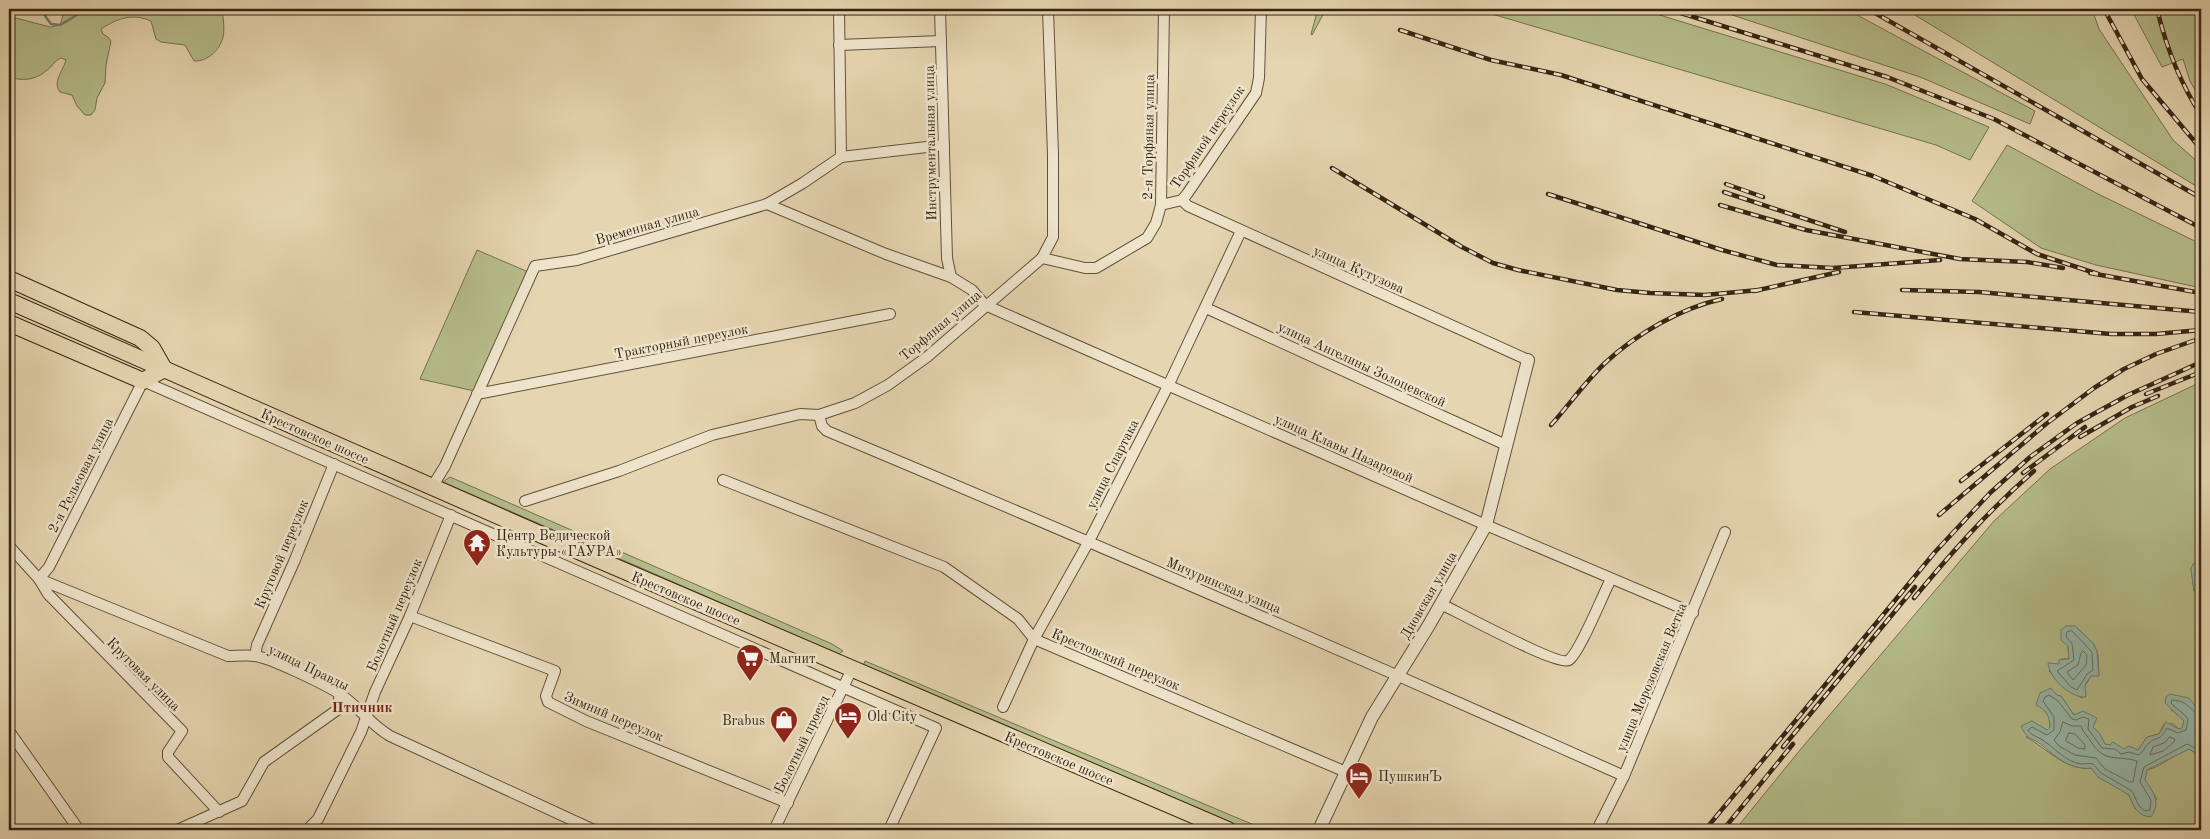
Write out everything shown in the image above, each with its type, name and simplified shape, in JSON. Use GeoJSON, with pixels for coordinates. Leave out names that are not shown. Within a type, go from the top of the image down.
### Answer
{"type":"FeatureCollection","features":[{"type":"Feature","properties":{"kind":"main road"},"geometry":{"type":"LineString","coordinates":[[9,280],[140,338],[152,348],[164,369],[143,381],[9,323]]}},
{"type":"Feature","properties":{"kind":"main road","name":"Крестовское шоссе"},"geometry":{"type":"LineString","coordinates":[[9,301],[432,487],[1228,830]]}},
{"type":"Feature","properties":{"kind":"street"},"geometry":{"type":"LineString","coordinates":[[839,9],[841,157]]}},
{"type":"Feature","properties":{"kind":"street","name":"Инструментальная улица"},"geometry":{"type":"LineString","coordinates":[[940,9],[947,258],[951,277]]}},
{"type":"Feature","properties":{"kind":"street","name":"Торфяная улица"},"geometry":{"type":"LineString","coordinates":[[525,501],[619,471],[712,435],[800,414],[819,415],[855,404],[888,385],[927,357],[985,305],[1042,258],[1053,237],[1053,155],[1048,9]]}},
{"type":"Feature","properties":{"kind":"street","name":"2-я Торфяная улица"},"geometry":{"type":"LineString","coordinates":[[1042,258],[1085,268],[1096,268],[1147,238],[1156,223],[1161,205],[1164,9]]}},
{"type":"Feature","properties":{"kind":"street","name":"Торфяной переулок"},"geometry":{"type":"LineString","coordinates":[[1161,205],[1182,200],[1256,93],[1259,78],[1261,9]]}},
{"type":"Feature","properties":{"kind":"street"},"geometry":{"type":"LineString","coordinates":[[839,46],[942,41]]}},
{"type":"Feature","properties":{"kind":"street"},"geometry":{"type":"LineString","coordinates":[[767,204],[803,183],[841,157],[944,145]]}},
{"type":"Feature","properties":{"kind":"street","name":"улица Кутузова"},"geometry":{"type":"LineString","coordinates":[[1182,200],[1188,206],[1241,231],[1528,360]]}},
{"type":"Feature","properties":{"kind":"street"},"geometry":{"type":"LineString","coordinates":[[767,204],[886,254],[951,277],[972,290],[985,305]]}},
{"type":"Feature","properties":{"kind":"street","name":"Временная улица"},"geometry":{"type":"LineString","coordinates":[[432,487],[444,466],[534,266],[577,260],[767,204]]}},
{"type":"Feature","properties":{"kind":"street","name":"улица Спартака"},"geometry":{"type":"LineString","coordinates":[[1003,707],[1034,639],[1088,541],[1168,386],[1241,231]]}},
{"type":"Feature","properties":{"kind":"street","name":"улица Клавы Назаровой"},"geometry":{"type":"LineString","coordinates":[[985,305],[1693,614]]}},
{"type":"Feature","properties":{"kind":"street","name":"улица Ангелины Золоцевской"},"geometry":{"type":"LineString","coordinates":[[1206,308],[1506,445]]}},
{"type":"Feature","properties":{"kind":"street","name":"Тракторный переулок"},"geometry":{"type":"LineString","coordinates":[[477,394],[890,314]]}},
{"type":"Feature","properties":{"kind":"street","name":"Дновская улица"},"geometry":{"type":"LineString","coordinates":[[1319,830],[1372,717],[1441,604],[1486,525],[1528,360]]}},
{"type":"Feature","properties":{"kind":"street"},"geometry":{"type":"LineString","coordinates":[[143,381],[936,728],[889,830]]}},
{"type":"Feature","properties":{"kind":"street","name":"2-я Рельсовая улица"},"geometry":{"type":"LineString","coordinates":[[39,579],[49,567],[143,381]]}},
{"type":"Feature","properties":{"kind":"street","name":"Мичуринская улица"},"geometry":{"type":"LineString","coordinates":[[819,415],[822,426],[827,431],[1398,675],[1624,776]]}},
{"type":"Feature","properties":{"kind":"street","name":"Круговой переулок"},"geometry":{"type":"LineString","coordinates":[[255,656],[257,644],[294,562],[334,464]]}},
{"type":"Feature","properties":{"kind":"street","name":"Крестовский переулок"},"geometry":{"type":"LineString","coordinates":[[723,480],[944,567],[1018,618],[1034,639],[1346,772]]}},
{"type":"Feature","properties":{"kind":"street","name":"Болотный переулок"},"geometry":{"type":"LineString","coordinates":[[307,830],[318,819],[361,732],[450,515]]}},
{"type":"Feature","properties":{"kind":"street","name":"улица Морозовская Ветка"},"geometry":{"type":"LineString","coordinates":[[1597,830],[1624,776],[1726,532]]}},
{"type":"Feature","properties":{"kind":"street","name":"улица Правды"},"geometry":{"type":"LineString","coordinates":[[9,546],[39,579],[228,656],[255,656],[277,663],[340,694],[366,716],[375,727],[390,736],[594,830]]}},
{"type":"Feature","properties":{"kind":"street","name":"Круговая улица"},"geometry":{"type":"LineString","coordinates":[[39,579],[55,601],[182,731],[168,752],[168,756],[219,812]]}},
{"type":"Feature","properties":{"kind":"street"},"geometry":{"type":"LineString","coordinates":[[1441,604],[1538,652],[1556,660],[1566,661],[1570,659],[1579,645],[1611,579]]}},
{"type":"Feature","properties":{"kind":"street","name":"Зимний переулок"},"geometry":{"type":"LineString","coordinates":[[410,616],[555,671],[546,696],[548,702],[586,721],[788,803]]}},
{"type":"Feature","properties":{"kind":"street","name":"Болотный проезд"},"geometry":{"type":"LineString","coordinates":[[774,830],[852,669]]}},
{"type":"Feature","properties":{"kind":"street"},"geometry":{"type":"LineString","coordinates":[[177,830],[242,801],[264,762],[337,710],[340,694]]}},
{"type":"Feature","properties":{"kind":"street"},"geometry":{"type":"LineString","coordinates":[[9,731],[79,830]]}},
{"type":"Feature","properties":{"kind":"green space"},"geometry":{"type":"Polygon","coordinates":[[[65,9],[222,9],[224,34],[216,51],[204,60],[194,61],[185,45],[161,42],[156,39],[151,21],[131,17],[107,25],[101,29],[103,34],[111,41],[106,65],[105,83],[97,98],[95,110],[91,115],[85,115],[77,106],[72,95],[60,92],[58,88],[58,80],[66,60],[59,59],[42,74],[33,78],[18,79],[9,76],[9,22],[16,18],[50,27],[60,25],[65,9]]]}},
{"type":"Feature","properties":{"kind":"green space"},"geometry":{"type":"Polygon","coordinates":[[[1318,9],[1326,9],[1312,35],[1311,34],[1318,9]]]}},
{"type":"Feature","properties":{"kind":"green space"},"geometry":{"type":"Polygon","coordinates":[[[1475,9],[1640,9],[1885,84],[1989,127],[1970,160],[1936,145],[1475,9]]]}},
{"type":"Feature","properties":{"kind":"green space"},"geometry":{"type":"Polygon","coordinates":[[[1714,9],[1846,9],[2035,111],[2030,124],[1920,77],[1714,9]]]}},
{"type":"Feature","properties":{"kind":"green space"},"geometry":{"type":"Polygon","coordinates":[[[1905,9],[2092,9],[2099,29],[2173,140],[2201,165],[2201,189],[1905,9]]]}},
{"type":"Feature","properties":{"kind":"green space"},"geometry":{"type":"Polygon","coordinates":[[[2131,9],[2201,9],[2201,101],[2190,81],[2183,59],[2162,67],[2131,9]]]}},
{"type":"Feature","properties":{"kind":"green space"},"geometry":{"type":"Polygon","coordinates":[[[2007,145],[2098,194],[2201,244],[2201,288],[2096,265],[2041,248],[1972,201],[2007,145]]]}},
{"type":"Feature","properties":{"kind":"green space"},"geometry":{"type":"Polygon","coordinates":[[[477,250],[533,274],[479,392],[420,379],[477,250]]]}},
{"type":"Feature","properties":{"kind":"green space"},"geometry":{"type":"Polygon","coordinates":[[[2201,382],[2201,532],[2198,538],[2201,562],[2191,569],[2194,591],[2201,596],[2201,629],[2198,629],[2198,646],[2201,652],[2201,713],[2197,706],[2171,710],[2184,721],[2182,728],[2179,729],[2173,724],[2164,724],[2159,734],[2147,737],[2138,750],[2121,749],[2105,744],[2096,732],[2074,714],[2061,696],[2042,707],[2050,718],[2050,727],[2047,730],[2026,737],[2057,758],[2073,766],[2091,768],[2129,795],[2135,809],[2157,799],[2145,780],[2147,770],[2189,749],[2201,756],[2201,830],[1735,830],[1800,750],[1994,521],[2050,469],[2125,418],[2201,382]],[[2075,626],[2068,646],[2069,659],[2061,659],[2059,664],[2049,671],[2068,691],[2082,698],[2086,693],[2084,688],[2091,676],[2099,675],[2098,655],[2093,643],[2075,626]]]}},
{"type":"Feature","properties":{"kind":"green space"},"geometry":{"type":"Polygon","coordinates":[[[450,477],[832,644],[843,651],[839,654],[443,482],[450,477]]]}},
{"type":"Feature","properties":{"kind":"green space"},"geometry":{"type":"Polygon","coordinates":[[[865,661],[1266,830],[1247,830],[863,666],[865,661]]]}},
{"type":"Feature","properties":{"kind":"water"},"geometry":{"type":"Polygon","coordinates":[[[2201,562],[2201,596],[2194,591],[2191,569],[2193,564],[2201,562]]]}},
{"type":"Feature","properties":{"kind":"water"},"geometry":{"type":"Polygon","coordinates":[[[2066,626],[2075,626],[2093,643],[2097,651],[2099,676],[2091,676],[2086,683],[2086,697],[2067,691],[2056,681],[2049,669],[2048,663],[2059,664],[2059,660],[2069,659],[2068,646],[2061,640],[2061,630],[2066,626]]]}},
{"type":"Feature","properties":{"kind":"water"},"geometry":{"type":"Polygon","coordinates":[[[2051,688],[2057,695],[2061,696],[2074,715],[2083,711],[2097,718],[2093,727],[2100,734],[2105,744],[2110,745],[2113,742],[2124,749],[2129,746],[2138,750],[2147,737],[2159,734],[2166,722],[2179,729],[2182,728],[2184,721],[2165,703],[2166,697],[2170,694],[2189,698],[2201,713],[2201,756],[2189,749],[2147,770],[2145,780],[2153,793],[2156,807],[2151,817],[2142,815],[2134,807],[2129,795],[2098,777],[2091,768],[2077,767],[2065,762],[2026,734],[2021,726],[2032,721],[2047,730],[2050,727],[2047,714],[2036,705],[2040,693],[2051,688]]]}},
{"type":"Feature","properties":{"kind":"waterway"},"geometry":{"type":"LineString","coordinates":[[40,9],[51,24],[60,25],[87,9]]}},
{"type":"Feature","properties":{"kind":"railway"},"geometry":{"type":"LineString","coordinates":[[1668,9],[1887,77],[1994,119],[2201,228]]}},
{"type":"Feature","properties":{"kind":"railway"},"geometry":{"type":"LineString","coordinates":[[1868,9],[2201,198]]}},
{"type":"Feature","properties":{"kind":"railway"},"geometry":{"type":"LineString","coordinates":[[2104,9],[2142,79],[2201,149]]}},
{"type":"Feature","properties":{"kind":"railway"},"geometry":{"type":"LineString","coordinates":[[2157,9],[2174,64],[2201,115]]}},
{"type":"Feature","properties":{"kind":"railway"},"geometry":{"type":"LineString","coordinates":[[1400,30],[1491,60],[1561,75],[1873,176],[1975,219],[2037,254],[2098,274]]}},
{"type":"Feature","properties":{"kind":"railway"},"geometry":{"type":"LineString","coordinates":[[1332,168],[1462,247],[1493,263],[1518,270],[1617,290],[1705,295],[1759,290]]}},
{"type":"Feature","properties":{"kind":"railway"},"geometry":{"type":"LineString","coordinates":[[1726,184],[1763,197]]}},
{"type":"Feature","properties":{"kind":"railway"},"geometry":{"type":"LineString","coordinates":[[1724,192],[1845,232]]}},
{"type":"Feature","properties":{"kind":"railway"},"geometry":{"type":"LineString","coordinates":[[1548,194],[1722,250],[1777,265],[1833,268],[1940,260]]}},
{"type":"Feature","properties":{"kind":"railway"},"geometry":{"type":"LineString","coordinates":[[1720,205],[1806,230],[1960,259],[2027,262],[2063,268]]}},
{"type":"Feature","properties":{"kind":"railway"},"geometry":{"type":"LineString","coordinates":[[1754,291],[1839,272]]}},
{"type":"Feature","properties":{"kind":"railway"},"geometry":{"type":"LineString","coordinates":[[2090,273],[2201,293]]}},
{"type":"Feature","properties":{"kind":"railway"},"geometry":{"type":"LineString","coordinates":[[1902,290],[1979,292],[2201,312]]}},
{"type":"Feature","properties":{"kind":"railway"},"geometry":{"type":"LineString","coordinates":[[1551,425],[1598,370],[1617,352],[1645,332],[1675,316],[1706,303],[1722,299]]}},
{"type":"Feature","properties":{"kind":"railway"},"geometry":{"type":"LineString","coordinates":[[1854,312],[2111,334],[2156,334],[2201,330]]}},
{"type":"Feature","properties":{"kind":"railway"},"geometry":{"type":"LineString","coordinates":[[1939,515],[2046,424],[2094,388],[2124,369],[2156,354],[2201,338]]}},
{"type":"Feature","properties":{"kind":"railway"},"geometry":{"type":"LineString","coordinates":[[1705,830],[1935,552],[1990,493],[2030,457],[2077,423],[2128,395],[2201,362]]}},
{"type":"Feature","properties":{"kind":"railway"},"geometry":{"type":"LineString","coordinates":[[2146,394],[2201,372]]}},
{"type":"Feature","properties":{"kind":"railway"},"geometry":{"type":"LineString","coordinates":[[2080,437],[2132,407],[2158,396]]}},
{"type":"Feature","properties":{"kind":"railway"},"geometry":{"type":"LineString","coordinates":[[1961,481],[2047,414]]}},
{"type":"Feature","properties":{"kind":"railway"},"geometry":{"type":"LineString","coordinates":[[2023,473],[2085,427]]}},
{"type":"Feature","properties":{"kind":"railway"},"geometry":{"type":"LineString","coordinates":[[1914,598],[1971,532],[2034,471]]}},
{"type":"Feature","properties":{"kind":"railway"},"geometry":{"type":"LineString","coordinates":[[1783,747],[1915,587]]}},
{"type":"Feature","properties":{"kind":"railway"},"geometry":{"type":"LineString","coordinates":[[1723,830],[1793,744]]}},
{"type":"Feature","properties":{"kind":"place","name":"Центр Ведической Культуры «ГАУРА»"},"geometry":{"type":"Point","coordinates":[477,567]}},
{"type":"Feature","properties":{"kind":"place","name":"Магнит"},"geometry":{"type":"Point","coordinates":[750,682]}},
{"type":"Feature","properties":{"kind":"place","name":"Old City"},"geometry":{"type":"Point","coordinates":[848,740]}},
{"type":"Feature","properties":{"kind":"place","name":"Brabus"},"geometry":{"type":"Point","coordinates":[784,744]}},
{"type":"Feature","properties":{"kind":"place","name":"ПушкинЪ"},"geometry":{"type":"Point","coordinates":[1359,800]}},
{"type":"Feature","properties":{"kind":"district","name":"Птичник"},"geometry":{"type":"Point","coordinates":[362,707]}}]}
